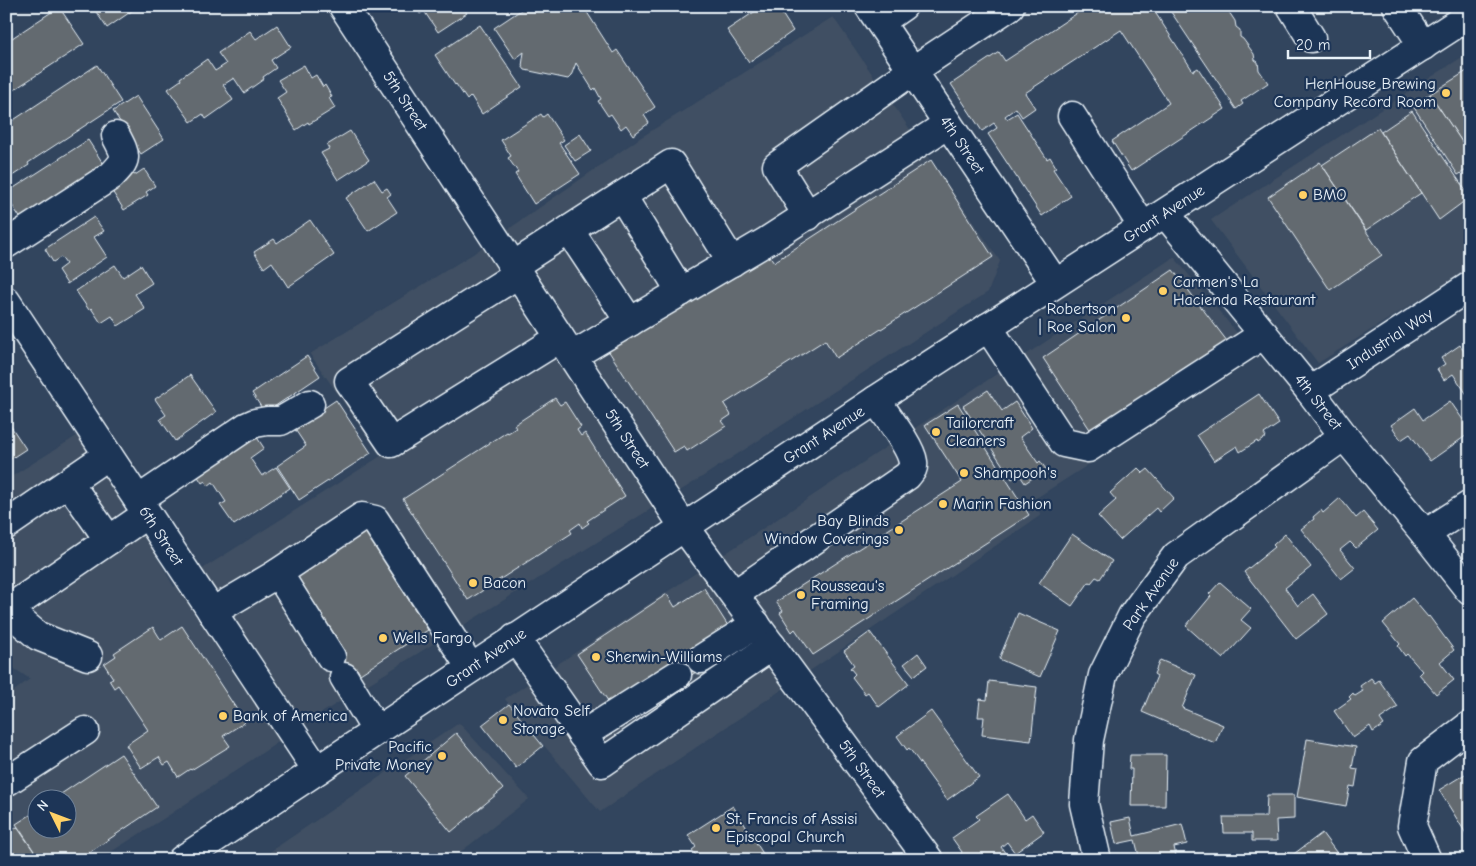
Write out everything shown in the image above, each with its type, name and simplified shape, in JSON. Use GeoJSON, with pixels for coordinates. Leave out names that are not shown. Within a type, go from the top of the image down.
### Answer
{"type":"FeatureCollection","features":[{"type":"Feature","properties":{"kind":"street","name":"5th Street"},"geometry":{"type":"LineString","coordinates":[[343,6],[684,527],[929,860]]}},
{"type":"Feature","properties":{"kind":"street"},"geometry":{"type":"LineString","coordinates":[[875,14],[903,6]]}},
{"type":"Feature","properties":{"kind":"street"},"geometry":{"type":"LineString","coordinates":[[808,216],[777,166],[912,71],[1010,6]]}},
{"type":"Feature","properties":{"kind":"street"},"geometry":{"type":"LineString","coordinates":[[1291,6],[1311,38]]}},
{"type":"Feature","properties":{"kind":"street"},"geometry":{"type":"LineString","coordinates":[[1397,6],[1423,46]]}},
{"type":"Feature","properties":{"kind":"street","name":"4th Street"},"geometry":{"type":"LineString","coordinates":[[875,14],[1054,284]]}},
{"type":"Feature","properties":{"kind":"street","name":"Grant Avenue"},"geometry":{"type":"LineString","coordinates":[[182,860],[876,400],[1470,15]]}},
{"type":"Feature","properties":{"kind":"street","name":"4th Street"},"geometry":{"type":"LineString","coordinates":[[1072,116],[1154,220],[1264,334],[1470,591]]}},
{"type":"Feature","properties":{"kind":"street"},"geometry":{"type":"LineString","coordinates":[[732,262],[671,164],[569,230],[516,270],[349,381],[391,443],[566,347],[630,322],[732,262],[808,216],[948,124]]}},
{"type":"Feature","properties":{"kind":"street"},"geometry":{"type":"LineString","coordinates":[[6,244],[111,176],[124,159],[124,152],[116,136]]}},
{"type":"Feature","properties":{"kind":"street"},"geometry":{"type":"LineString","coordinates":[[622,196],[681,292]]}},
{"type":"Feature","properties":{"kind":"street"},"geometry":{"type":"LineString","coordinates":[[569,230],[630,322]]}},
{"type":"Feature","properties":{"kind":"street","name":"Industrial Way"},"geometry":{"type":"LineString","coordinates":[[1310,391],[1470,286]]}},
{"type":"Feature","properties":{"kind":"street","name":"6th Street"},"geometry":{"type":"LineString","coordinates":[[6,301],[317,770]]}},
{"type":"Feature","properties":{"kind":"street"},"geometry":{"type":"LineString","coordinates":[[988,327],[1064,443],[1088,448],[1264,334]]}},
{"type":"Feature","properties":{"kind":"street"},"geometry":{"type":"LineString","coordinates":[[735,594],[907,476],[913,469],[913,461],[906,445],[876,400]]}},
{"type":"Feature","properties":{"kind":"street"},"geometry":{"type":"LineString","coordinates":[[88,656],[38,636],[7,609],[109,540],[143,507],[246,427],[255,423],[281,421],[310,404]]}},
{"type":"Feature","properties":{"kind":"street","name":"Park Avenue"},"geometry":{"type":"LineString","coordinates":[[1097,860],[1084,804],[1089,740],[1103,675],[1132,616],[1176,556],[1344,436]]}},
{"type":"Feature","properties":{"kind":"street"},"geometry":{"type":"LineString","coordinates":[[6,525],[108,455]]}},
{"type":"Feature","properties":{"kind":"street"},"geometry":{"type":"LineString","coordinates":[[69,483],[109,540]]}},
{"type":"Feature","properties":{"kind":"street"},"geometry":{"type":"LineString","coordinates":[[1425,534],[1470,505]]}},
{"type":"Feature","properties":{"kind":"street"},"geometry":{"type":"LineString","coordinates":[[212,612],[278,573],[362,517],[375,520],[471,668]]}},
{"type":"Feature","properties":{"kind":"street"},"geometry":{"type":"LineString","coordinates":[[278,573],[376,730]]}},
{"type":"Feature","properties":{"kind":"street"},"geometry":{"type":"LineString","coordinates":[[701,659],[756,624]]}},
{"type":"Feature","properties":{"kind":"street"},"geometry":{"type":"LineString","coordinates":[[515,638],[602,763],[772,646]]}},
{"type":"Feature","properties":{"kind":"street"},"geometry":{"type":"LineString","coordinates":[[582,735],[677,674]]}},
{"type":"Feature","properties":{"kind":"street"},"geometry":{"type":"LineString","coordinates":[[1428,860],[1412,826],[1423,761],[1470,725]]}},
{"type":"Feature","properties":{"kind":"street"},"geometry":{"type":"LineString","coordinates":[[6,782],[85,731]]}},
{"type":"Feature","properties":{"kind":"shaded area"},"geometry":{"type":"Polygon","coordinates":[[[833,17],[1000,261],[988,292],[691,484],[323,712],[98,860],[6,860],[6,697],[30,679],[6,663],[6,480],[85,431],[174,587],[381,456],[310,354],[473,254],[640,138],[833,17]]]}},
{"type":"Feature","properties":{"kind":"shaded area"},"geometry":{"type":"Polygon","coordinates":[[[1470,52],[1470,268],[1318,363],[1211,220],[1470,52]]]}},
{"type":"Feature","properties":{"kind":"shaded area"},"geometry":{"type":"Polygon","coordinates":[[[1174,257],[1257,357],[1033,500],[1041,515],[600,812],[505,699],[1174,257]]]}},
{"type":"Feature","properties":{"kind":"shaded area"},"geometry":{"type":"Polygon","coordinates":[[[459,723],[529,799],[450,860],[258,860],[459,723]]]}},
{"type":"Feature","properties":{"kind":"building"},"geometry":{"type":"Polygon","coordinates":[[[92,6],[139,6],[107,28],[92,6]]]}},
{"type":"Feature","properties":{"kind":"building"},"geometry":{"type":"Polygon","coordinates":[[[414,6],[462,6],[467,13],[438,32],[424,11],[420,14],[414,6]]]}},
{"type":"Feature","properties":{"kind":"building"},"geometry":{"type":"Polygon","coordinates":[[[527,6],[583,6],[613,53],[617,50],[655,107],[644,115],[649,123],[633,135],[626,125],[621,129],[611,114],[608,116],[598,101],[601,99],[595,88],[593,90],[576,63],[568,79],[525,70],[522,66],[524,52],[515,59],[494,28],[527,6]]]}},
{"type":"Feature","properties":{"kind":"building"},"geometry":{"type":"Polygon","coordinates":[[[755,6],[777,6],[793,31],[749,62],[727,30],[757,10],[755,6]]]}},
{"type":"Feature","properties":{"kind":"building"},"geometry":{"type":"Polygon","coordinates":[[[1088,6],[1151,6],[1193,71],[1198,68],[1225,109],[1131,171],[1112,141],[1169,103],[1121,30],[1025,93],[1035,108],[1022,117],[1016,108],[1005,116],[1007,119],[1017,113],[1047,159],[1050,157],[1056,167],[1053,169],[1071,196],[1042,216],[988,134],[997,128],[994,123],[982,131],[951,84],[999,52],[1005,61],[1088,6]]]}},
{"type":"Feature","properties":{"kind":"building"},"geometry":{"type":"Polygon","coordinates":[[[1167,6],[1225,6],[1235,21],[1236,27],[1240,30],[1240,37],[1254,54],[1259,70],[1268,83],[1241,101],[1243,104],[1236,109],[1167,6]]]}},
{"type":"Feature","properties":{"kind":"building"},"geometry":{"type":"Polygon","coordinates":[[[59,7],[84,44],[6,95],[6,42],[59,7]]]}},
{"type":"Feature","properties":{"kind":"building"},"geometry":{"type":"Polygon","coordinates":[[[277,25],[291,47],[271,60],[276,68],[244,93],[234,78],[223,85],[233,100],[206,119],[203,114],[191,122],[168,89],[207,59],[215,71],[226,64],[218,53],[250,31],[256,39],[277,25]]]}},
{"type":"Feature","properties":{"kind":"building"},"geometry":{"type":"Polygon","coordinates":[[[480,25],[522,87],[482,114],[471,96],[467,100],[455,85],[435,55],[480,25]]]}},
{"type":"Feature","properties":{"kind":"building"},"geometry":{"type":"Polygon","coordinates":[[[97,65],[121,102],[28,163],[29,165],[6,180],[6,125],[97,65]]]}},
{"type":"Feature","properties":{"kind":"building"},"geometry":{"type":"Polygon","coordinates":[[[304,65],[311,78],[316,75],[323,87],[325,85],[332,97],[329,98],[335,108],[296,130],[277,98],[286,92],[278,80],[304,65]]]}},
{"type":"Feature","properties":{"kind":"building"},"geometry":{"type":"Polygon","coordinates":[[[1470,69],[1470,154],[1430,94],[1470,69]]]}},
{"type":"Feature","properties":{"kind":"building"},"geometry":{"type":"Polygon","coordinates":[[[1430,94],[1470,154],[1470,168],[1458,175],[1413,106],[1430,94]]]}},
{"type":"Feature","properties":{"kind":"building"},"geometry":{"type":"Polygon","coordinates":[[[136,96],[164,139],[141,154],[113,111],[136,96]]]}},
{"type":"Feature","properties":{"kind":"building"},"geometry":{"type":"Polygon","coordinates":[[[1412,111],[1470,197],[1439,220],[1381,132],[1412,111]]]}},
{"type":"Feature","properties":{"kind":"building"},"geometry":{"type":"Polygon","coordinates":[[[541,114],[543,117],[547,114],[564,140],[559,143],[580,174],[534,204],[515,174],[518,172],[508,158],[511,156],[501,140],[541,114]]]}},
{"type":"Feature","properties":{"kind":"building"},"geometry":{"type":"Polygon","coordinates":[[[1378,128],[1421,193],[1366,230],[1322,165],[1378,128]]]}},
{"type":"Feature","properties":{"kind":"building"},"geometry":{"type":"Polygon","coordinates":[[[350,131],[369,160],[338,180],[321,153],[329,149],[327,145],[350,131]]]}},
{"type":"Feature","properties":{"kind":"building"},"geometry":{"type":"Polygon","coordinates":[[[580,134],[591,151],[575,161],[564,145],[580,134]]]}},
{"type":"Feature","properties":{"kind":"building"},"geometry":{"type":"Polygon","coordinates":[[[88,140],[106,168],[23,222],[6,196],[6,193],[88,140]]]}},
{"type":"Feature","properties":{"kind":"building"},"geometry":{"type":"Polygon","coordinates":[[[931,160],[993,257],[836,358],[825,340],[724,404],[731,415],[722,421],[726,426],[687,451],[684,446],[674,452],[606,347],[663,310],[667,317],[767,252],[774,262],[931,160]]]}},
{"type":"Feature","properties":{"kind":"building"},"geometry":{"type":"Polygon","coordinates":[[[1320,162],[1382,255],[1330,290],[1268,197],[1320,162]]]}},
{"type":"Feature","properties":{"kind":"building"},"geometry":{"type":"Polygon","coordinates":[[[144,169],[155,186],[146,192],[148,195],[124,210],[110,188],[144,169]]]}},
{"type":"Feature","properties":{"kind":"building"},"geometry":{"type":"Polygon","coordinates":[[[374,179],[382,191],[387,188],[391,194],[387,197],[397,212],[368,231],[346,198],[374,179]]]}},
{"type":"Feature","properties":{"kind":"building"},"geometry":{"type":"Polygon","coordinates":[[[94,217],[104,231],[94,237],[107,257],[67,284],[58,270],[66,264],[61,257],[53,262],[45,249],[94,217]]]}},
{"type":"Feature","properties":{"kind":"building"},"geometry":{"type":"Polygon","coordinates":[[[310,220],[334,255],[288,287],[272,262],[264,268],[254,252],[274,239],[277,243],[310,220]]]}},
{"type":"Feature","properties":{"kind":"building"},"geometry":{"type":"Polygon","coordinates":[[[115,265],[123,277],[141,265],[152,283],[135,294],[145,309],[118,326],[112,316],[101,323],[76,291],[115,265]]]}},
{"type":"Feature","properties":{"kind":"building"},"geometry":{"type":"Polygon","coordinates":[[[1173,270],[1227,341],[1091,431],[1043,358],[1173,270]]]}},
{"type":"Feature","properties":{"kind":"building"},"geometry":{"type":"Polygon","coordinates":[[[1460,345],[1465,353],[1470,350],[1470,399],[1453,374],[1444,380],[1437,369],[1445,364],[1441,358],[1460,345]]]}},
{"type":"Feature","properties":{"kind":"building"},"geometry":{"type":"Polygon","coordinates":[[[307,356],[320,376],[265,413],[252,393],[307,356]]]}},
{"type":"Feature","properties":{"kind":"building"},"geometry":{"type":"Polygon","coordinates":[[[190,375],[216,412],[175,441],[160,419],[166,415],[155,399],[190,375]]]}},
{"type":"Feature","properties":{"kind":"building"},"geometry":{"type":"Polygon","coordinates":[[[988,390],[1002,411],[1015,402],[1032,428],[1020,437],[1038,463],[1040,461],[1046,469],[1025,483],[1019,474],[1012,479],[963,406],[988,390]]]}},
{"type":"Feature","properties":{"kind":"building"},"geometry":{"type":"Polygon","coordinates":[[[1259,394],[1279,424],[1264,434],[1266,437],[1258,443],[1257,441],[1240,452],[1237,446],[1214,461],[1197,435],[1259,394]]]}},
{"type":"Feature","properties":{"kind":"building"},"geometry":{"type":"Polygon","coordinates":[[[555,398],[560,405],[565,402],[581,427],[577,430],[581,436],[585,433],[625,496],[587,521],[589,523],[582,528],[580,523],[570,530],[572,533],[468,600],[403,499],[516,428],[514,425],[555,398]]]}},
{"type":"Feature","properties":{"kind":"building"},"geometry":{"type":"Polygon","coordinates":[[[336,400],[371,453],[299,500],[277,466],[306,446],[294,428],[336,400]]]}},
{"type":"Feature","properties":{"kind":"building"},"geometry":{"type":"Polygon","coordinates":[[[1450,401],[1470,430],[1470,433],[1430,461],[1410,434],[1401,440],[1391,425],[1415,408],[1423,420],[1450,401]]]}},
{"type":"Feature","properties":{"kind":"building"},"geometry":{"type":"Polygon","coordinates":[[[958,404],[1029,515],[813,655],[795,629],[792,632],[780,613],[783,611],[776,602],[962,482],[925,425],[958,404]]]}},
{"type":"Feature","properties":{"kind":"building"},"geometry":{"type":"Polygon","coordinates":[[[6,419],[26,449],[6,462],[6,419]]]}},
{"type":"Feature","properties":{"kind":"building"},"geometry":{"type":"Polygon","coordinates":[[[254,433],[264,448],[250,458],[262,476],[276,467],[290,488],[234,525],[220,505],[226,502],[213,482],[208,486],[205,481],[202,483],[197,475],[254,433]]]}},
{"type":"Feature","properties":{"kind":"building"},"geometry":{"type":"Polygon","coordinates":[[[1138,468],[1143,473],[1148,469],[1174,498],[1159,512],[1156,508],[1120,540],[1098,516],[1116,500],[1110,493],[1138,468]]]}},
{"type":"Feature","properties":{"kind":"building"},"geometry":{"type":"Polygon","coordinates":[[[1340,498],[1356,518],[1363,512],[1378,530],[1356,548],[1350,542],[1340,550],[1355,568],[1341,579],[1301,529],[1314,519],[1313,517],[1321,510],[1323,513],[1340,498]]]}},
{"type":"Feature","properties":{"kind":"building"},"geometry":{"type":"Polygon","coordinates":[[[365,531],[428,630],[360,674],[357,669],[336,682],[324,662],[344,649],[297,576],[365,531]]]}},
{"type":"Feature","properties":{"kind":"building"},"geometry":{"type":"Polygon","coordinates":[[[1072,534],[1112,561],[1100,579],[1096,577],[1091,583],[1089,582],[1072,606],[1039,583],[1072,534]]]}},
{"type":"Feature","properties":{"kind":"building"},"geometry":{"type":"Polygon","coordinates":[[[1285,534],[1311,567],[1285,588],[1298,606],[1313,594],[1328,614],[1296,639],[1244,572],[1275,547],[1273,545],[1285,534]]]}},
{"type":"Feature","properties":{"kind":"building"},"geometry":{"type":"Polygon","coordinates":[[[1220,582],[1251,609],[1241,620],[1251,628],[1223,659],[1186,626],[1220,582]]]}},
{"type":"Feature","properties":{"kind":"building"},"geometry":{"type":"Polygon","coordinates":[[[704,588],[730,629],[705,666],[681,682],[614,710],[577,654],[667,594],[675,607],[704,588]]]}},
{"type":"Feature","properties":{"kind":"building"},"geometry":{"type":"Polygon","coordinates":[[[1412,598],[1429,616],[1454,650],[1440,662],[1454,680],[1436,694],[1419,674],[1422,671],[1407,654],[1405,656],[1398,646],[1400,644],[1383,623],[1412,598]]]}},
{"type":"Feature","properties":{"kind":"building"},"geometry":{"type":"Polygon","coordinates":[[[1018,613],[1060,631],[1040,677],[999,659],[1018,613]]]}},
{"type":"Feature","properties":{"kind":"building"},"geometry":{"type":"Polygon","coordinates":[[[182,626],[245,722],[223,736],[230,746],[178,777],[169,762],[164,765],[159,757],[141,768],[126,745],[148,730],[118,685],[114,688],[109,680],[113,678],[104,664],[116,656],[114,653],[153,627],[161,640],[182,626]]]}},
{"type":"Feature","properties":{"kind":"building"},"geometry":{"type":"Polygon","coordinates":[[[870,632],[909,684],[879,707],[868,692],[865,694],[852,677],[855,674],[850,668],[854,665],[844,651],[870,632]]]}},
{"type":"Feature","properties":{"kind":"building"},"geometry":{"type":"Polygon","coordinates":[[[918,653],[927,666],[914,676],[904,664],[918,653]]]}},
{"type":"Feature","properties":{"kind":"building"},"geometry":{"type":"Polygon","coordinates":[[[1160,660],[1196,675],[1182,708],[1223,725],[1215,743],[1142,712],[1157,676],[1154,674],[1160,660]]]}},
{"type":"Feature","properties":{"kind":"building"},"geometry":{"type":"Polygon","coordinates":[[[1371,678],[1375,683],[1379,680],[1398,707],[1380,719],[1384,725],[1373,732],[1370,726],[1353,738],[1334,711],[1351,699],[1349,697],[1353,693],[1355,696],[1363,691],[1360,686],[1371,678]]]}},
{"type":"Feature","properties":{"kind":"building"},"geometry":{"type":"Polygon","coordinates":[[[989,681],[1037,687],[1031,741],[982,735],[984,717],[978,717],[980,699],[987,700],[989,681]]]}},
{"type":"Feature","properties":{"kind":"building"},"geometry":{"type":"Polygon","coordinates":[[[509,704],[543,746],[516,768],[482,725],[509,704]]]}},
{"type":"Feature","properties":{"kind":"building"},"geometry":{"type":"Polygon","coordinates":[[[931,711],[979,777],[947,800],[909,748],[907,750],[897,736],[931,711]]]}},
{"type":"Feature","properties":{"kind":"building"},"geometry":{"type":"Polygon","coordinates":[[[456,733],[503,789],[451,832],[405,776],[456,733]]]}},
{"type":"Feature","properties":{"kind":"building"},"geometry":{"type":"Polygon","coordinates":[[[1307,739],[1356,747],[1352,768],[1358,769],[1355,787],[1350,786],[1346,806],[1297,797],[1307,739]]]}},
{"type":"Feature","properties":{"kind":"building"},"geometry":{"type":"Polygon","coordinates":[[[121,754],[157,807],[78,860],[40,860],[16,824],[28,816],[28,838],[78,838],[78,788],[70,788],[121,754]]]}},
{"type":"Feature","properties":{"kind":"building"},"geometry":{"type":"Polygon","coordinates":[[[1130,755],[1166,755],[1165,806],[1131,806],[1132,769],[1129,769],[1130,755]]]}},
{"type":"Feature","properties":{"kind":"building"},"geometry":{"type":"Polygon","coordinates":[[[1470,771],[1470,840],[1439,790],[1470,771]]]}},
{"type":"Feature","properties":{"kind":"building"},"geometry":{"type":"Polygon","coordinates":[[[1008,794],[1025,819],[1032,814],[1044,832],[1015,853],[1007,842],[1001,847],[1010,860],[965,860],[952,838],[979,819],[976,816],[1008,794]]]}},
{"type":"Feature","properties":{"kind":"building"},"geometry":{"type":"Polygon","coordinates":[[[1267,795],[1294,795],[1294,819],[1276,820],[1277,841],[1252,841],[1252,833],[1224,833],[1223,817],[1266,817],[1267,795]]]}},
{"type":"Feature","properties":{"kind":"building"},"geometry":{"type":"Polygon","coordinates":[[[733,806],[767,860],[699,860],[692,850],[696,847],[688,835],[733,806]]]}},
{"type":"Feature","properties":{"kind":"building"},"geometry":{"type":"Polygon","coordinates":[[[1130,818],[1134,836],[1182,824],[1187,844],[1174,847],[1177,860],[1140,860],[1135,840],[1116,844],[1111,822],[1130,818]]]}},
{"type":"Feature","properties":{"kind":"building"},"geometry":{"type":"Polygon","coordinates":[[[17,827],[40,860],[6,860],[6,834],[17,827]]]}},
{"type":"Feature","properties":{"kind":"building"},"geometry":{"type":"Polygon","coordinates":[[[1322,833],[1342,860],[1287,860],[1287,859],[1322,833]]]}},
{"type":"Feature","properties":{"kind":"building"},"geometry":{"type":"Polygon","coordinates":[[[781,855],[784,860],[772,860],[781,855]]]}},
{"type":"Feature","properties":{"kind":"place","name":"HenHouse Brewing Company Record Room"},"geometry":{"type":"Point","coordinates":[1446,93]}},
{"type":"Feature","properties":{"kind":"place","name":"BMO"},"geometry":{"type":"Point","coordinates":[1303,195]}},
{"type":"Feature","properties":{"kind":"place","name":"Carmen's La Hacienda Restaurant"},"geometry":{"type":"Point","coordinates":[1163,291]}},
{"type":"Feature","properties":{"kind":"place","name":"Robertson | Roe Salon"},"geometry":{"type":"Point","coordinates":[1126,318]}},
{"type":"Feature","properties":{"kind":"place","name":"Tailorcraft Cleaners"},"geometry":{"type":"Point","coordinates":[936,432]}},
{"type":"Feature","properties":{"kind":"place","name":"Shampooh's"},"geometry":{"type":"Point","coordinates":[964,473]}},
{"type":"Feature","properties":{"kind":"place","name":"Marin Fashion"},"geometry":{"type":"Point","coordinates":[943,504]}},
{"type":"Feature","properties":{"kind":"place","name":"Bay Blinds Window Coverings"},"geometry":{"type":"Point","coordinates":[899,530]}},
{"type":"Feature","properties":{"kind":"place","name":"Bacon"},"geometry":{"type":"Point","coordinates":[473,583]}},
{"type":"Feature","properties":{"kind":"place","name":"Rousseau's Framing"},"geometry":{"type":"Point","coordinates":[801,595]}},
{"type":"Feature","properties":{"kind":"place","name":"Wells Fargo"},"geometry":{"type":"Point","coordinates":[383,638]}},
{"type":"Feature","properties":{"kind":"place","name":"Sherwin-Williams"},"geometry":{"type":"Point","coordinates":[596,657]}},
{"type":"Feature","properties":{"kind":"place","name":"Bank of America"},"geometry":{"type":"Point","coordinates":[223,716]}},
{"type":"Feature","properties":{"kind":"place","name":"Novato Self Storage"},"geometry":{"type":"Point","coordinates":[503,720]}},
{"type":"Feature","properties":{"kind":"place","name":"Pacific Private Money"},"geometry":{"type":"Point","coordinates":[442,756]}},
{"type":"Feature","properties":{"kind":"place","name":"St. Francis of Assisi Episcopal Church"},"geometry":{"type":"Point","coordinates":[716,828]}}]}
